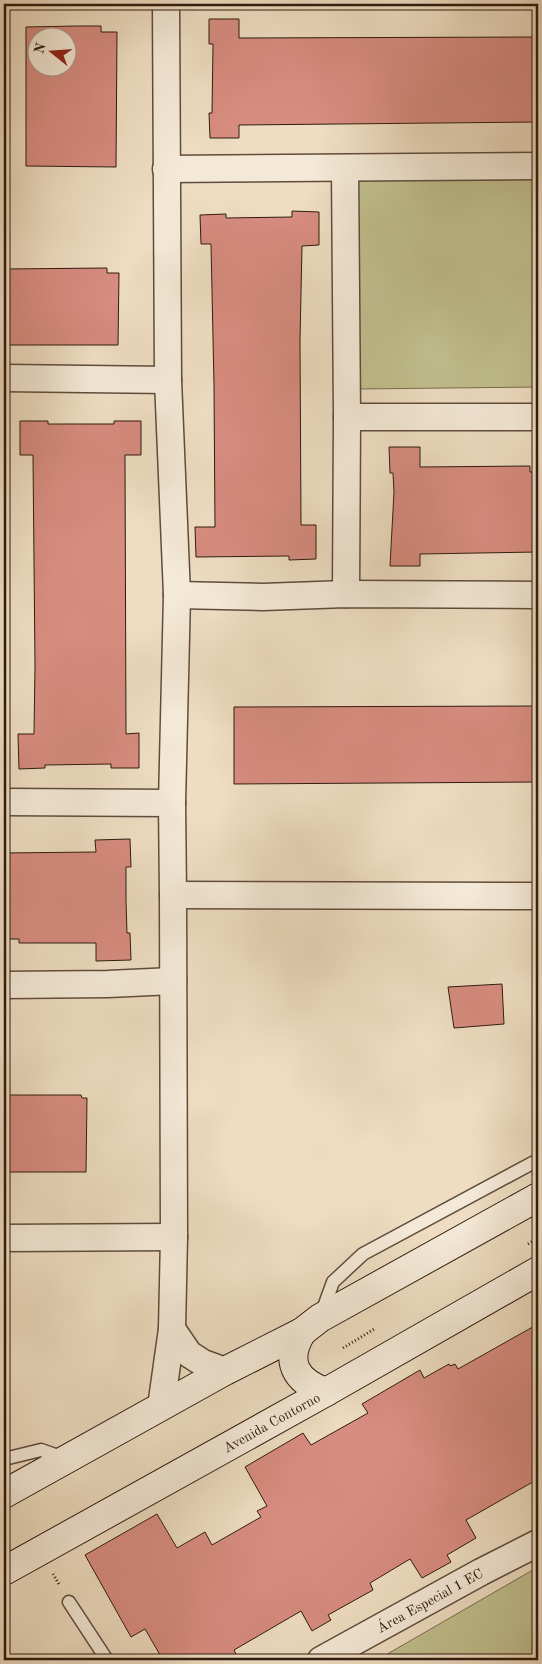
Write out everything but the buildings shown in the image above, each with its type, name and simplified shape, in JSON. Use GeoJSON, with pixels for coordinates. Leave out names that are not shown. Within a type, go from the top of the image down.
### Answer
{"type":"FeatureCollection","features":[{"type":"Feature","properties":{"kind":"main road"},"geometry":{"type":"LineString","coordinates":[[4,1494],[311,1325],[538,1197]]}},
{"type":"Feature","properties":{"kind":"main road","name":"Avenida Contorno"},"geometry":{"type":"LineString","coordinates":[[4,1571],[538,1272]]}},
{"type":"Feature","properties":{"kind":"main road"},"geometry":{"type":"LineString","coordinates":[[311,1325],[294,1349],[295,1366],[304,1381],[312,1387],[326,1392]]}},
{"type":"Feature","properties":{"kind":"street"},"geometry":{"type":"LineString","coordinates":[[161,1407],[172,1329],[174,1237],[172,804],[176,595],[168,380],[166,4]]}},
{"type":"Feature","properties":{"kind":"street"},"geometry":{"type":"LineString","coordinates":[[166,169],[538,166]]}},
{"type":"Feature","properties":{"kind":"street"},"geometry":{"type":"LineString","coordinates":[[345,168],[346,594]]}},
{"type":"Feature","properties":{"kind":"street"},"geometry":{"type":"LineString","coordinates":[[4,378],[168,380]]}},
{"type":"Feature","properties":{"kind":"street"},"geometry":{"type":"LineString","coordinates":[[347,417],[538,417]]}},
{"type":"Feature","properties":{"kind":"street"},"geometry":{"type":"LineString","coordinates":[[176,595],[263,597],[346,594],[538,595]]}},
{"type":"Feature","properties":{"kind":"street"},"geometry":{"type":"LineString","coordinates":[[4,802],[172,804]]}},
{"type":"Feature","properties":{"kind":"street"},"geometry":{"type":"LineString","coordinates":[[173,895],[538,896]]}},
{"type":"Feature","properties":{"kind":"street"},"geometry":{"type":"LineString","coordinates":[[4,985],[173,981]]}},
{"type":"Feature","properties":{"kind":"street"},"geometry":{"type":"LineString","coordinates":[[4,1238],[174,1237]]}},
{"type":"Feature","properties":{"kind":"street"},"geometry":{"type":"LineString","coordinates":[[172,1329],[189,1354],[203,1363],[225,1371]]}},
{"type":"Feature","properties":{"kind":"street","name":"Área Especial 1 EC"},"geometry":{"type":"LineString","coordinates":[[321,1660],[538,1543]]}},
{"type":"Feature","properties":{"kind":"lane"},"geometry":{"type":"LineString","coordinates":[[311,1325],[333,1282],[363,1254],[538,1160]]}},
{"type":"Feature","properties":{"kind":"lane"},"geometry":{"type":"LineString","coordinates":[[4,1459],[41,1450],[66,1459]]}},
{"type":"Feature","properties":{"kind":"lane"},"geometry":{"type":"LineString","coordinates":[[69,1602],[107,1660]]}},
{"type":"Feature","properties":{"kind":"shaded area"},"geometry":{"type":"Polygon","coordinates":[[[538,179],[538,387],[357,389],[356,180],[538,179]]]}},
{"type":"Feature","properties":{"kind":"shaded area"},"geometry":{"type":"Polygon","coordinates":[[[538,1567],[538,1660],[377,1660],[538,1567]]]}}]}
